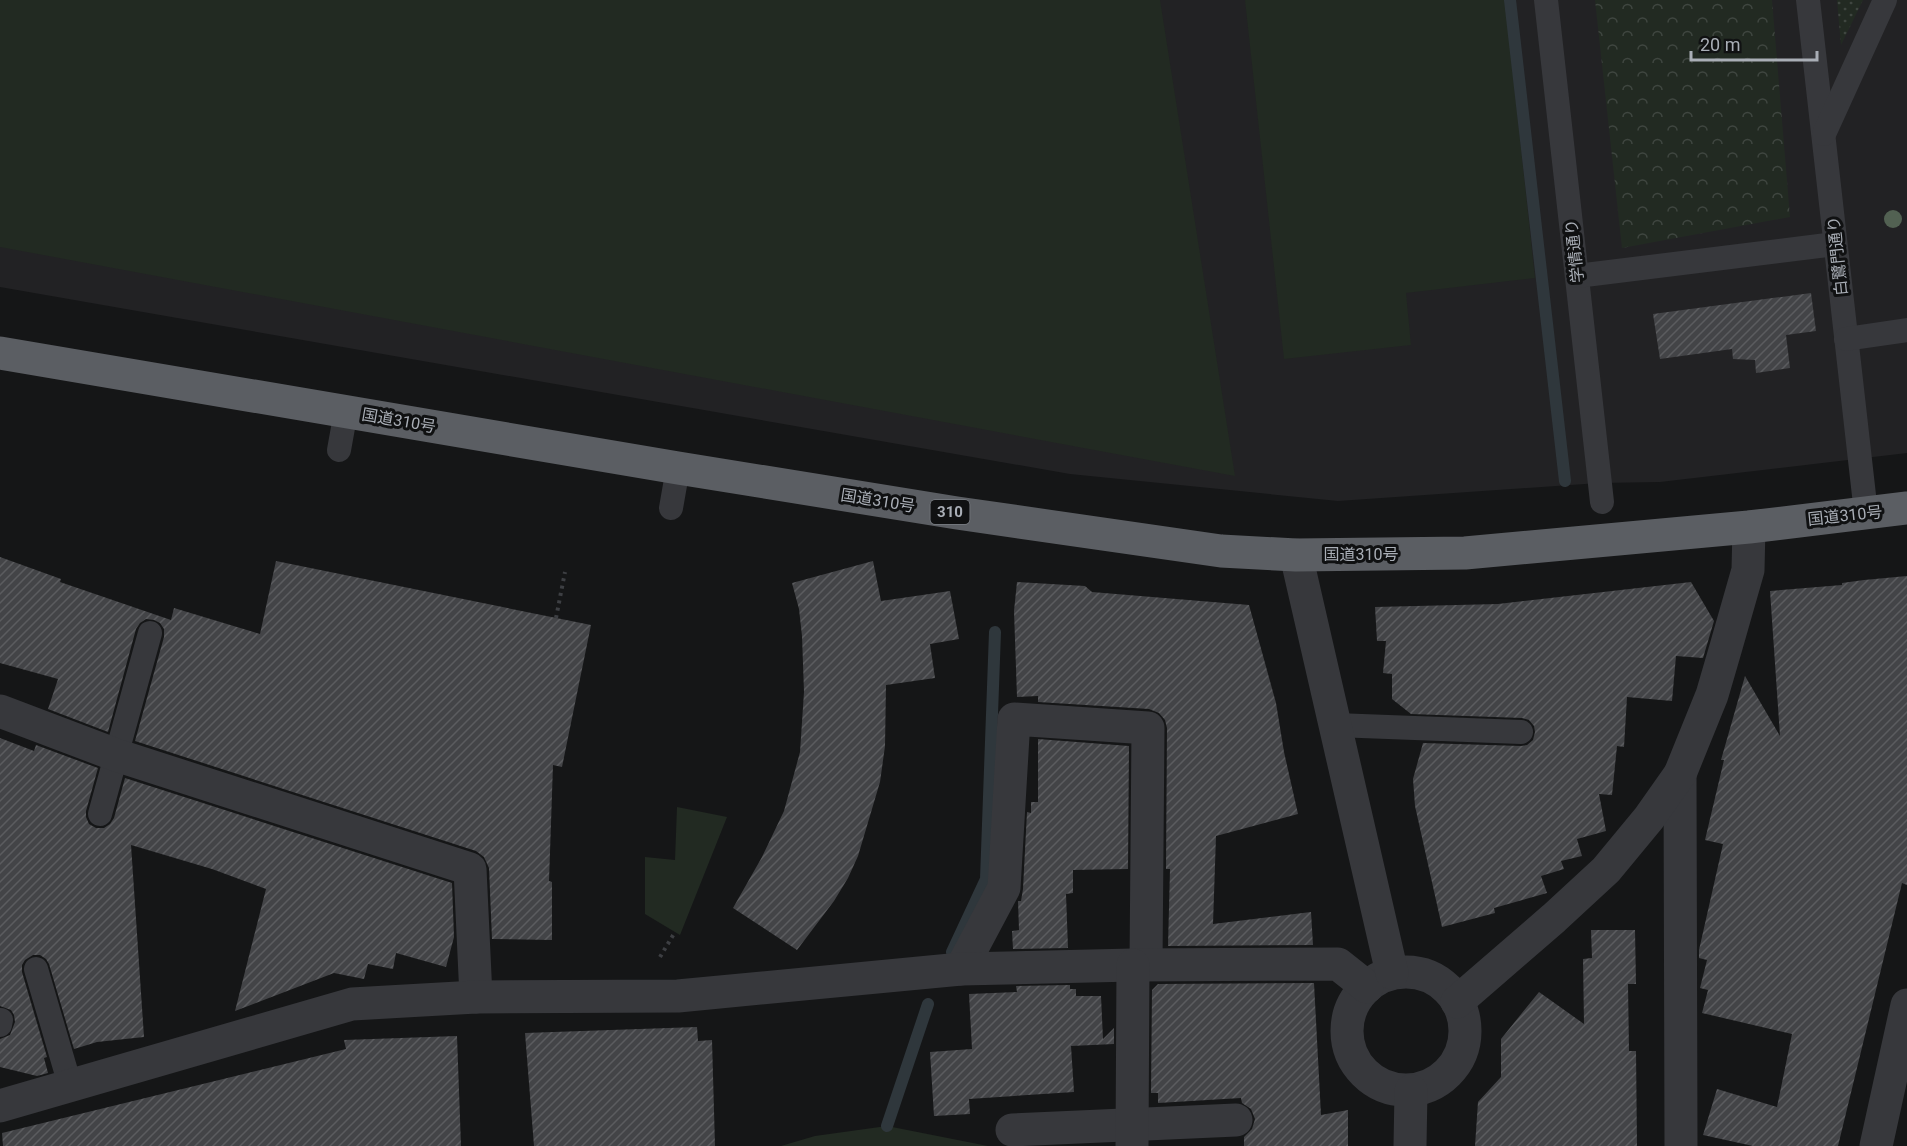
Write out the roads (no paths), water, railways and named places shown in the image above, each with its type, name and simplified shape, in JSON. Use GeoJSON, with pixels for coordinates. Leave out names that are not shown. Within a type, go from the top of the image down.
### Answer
{"type":"FeatureCollection","features":[{"type":"Feature","properties":{"kind":"highway","name":"国道310号"},"geometry":{"type":"LineString","coordinates":[[0,353],[678,468],[957,513],[1221,551],[1296,555],[1465,553],[1749,527],[1907,508]]}},
{"type":"Feature","properties":{"kind":"street"},"geometry":{"type":"LineString","coordinates":[[1457,1002],[1606,870],[1649,818],[1680,774],[1712,695],[1748,570],[1749,527]]}},
{"type":"Feature","properties":{"kind":"street"},"geometry":{"type":"LineString","coordinates":[[1296,555],[1335,725],[1379,980]]}},
{"type":"Feature","properties":{"kind":"street"},"geometry":{"type":"LineString","coordinates":[[0,711],[116,755],[470,869],[476,997]]}},
{"type":"Feature","properties":{"kind":"street"},"geometry":{"type":"LineString","coordinates":[[961,969],[1004,888],[1014,719],[1149,728],[1132,1136]]}},
{"type":"Feature","properties":{"kind":"street"},"geometry":{"type":"LineString","coordinates":[[1680,774],[1681,1146]]}},
{"type":"Feature","properties":{"kind":"street"},"geometry":{"type":"LineString","coordinates":[[0,1106],[352,1004],[476,997],[607,985],[678,996],[961,969],[1140,965],[1338,964],[1379,980],[1420,973],[1435,979],[1448,989],[1457,1002],[1464,1020],[1464,1040],[1459,1059],[1446,1075],[1430,1086],[1410,1090],[1392,1089],[1375,1082],[1361,1071],[1351,1054],[1346,1036],[1348,1018],[1355,1001],[1379,980]]}},
{"type":"Feature","properties":{"kind":"street"},"geometry":{"type":"LineString","coordinates":[[1876,1146],[1907,1005]]}},
{"type":"Feature","properties":{"kind":"street"},"geometry":{"type":"LineString","coordinates":[[1410,1090],[1410,1146]]}},
{"type":"Feature","properties":{"kind":"street"},"geometry":{"type":"LineString","coordinates":[[1012,1131],[1132,1136],[1236,1120]]}},
{"type":"Feature","properties":{"kind":"lane","name":"学情通り"},"geometry":{"type":"LineString","coordinates":[[1546,0],[1602,502]]}},
{"type":"Feature","properties":{"kind":"lane","name":"白鷺門通り"},"geometry":{"type":"LineString","coordinates":[[1808,0],[1866,513]]}},
{"type":"Feature","properties":{"kind":"lane"},"geometry":{"type":"LineString","coordinates":[[1823,136],[1885,0]]}},
{"type":"Feature","properties":{"kind":"lane"},"geometry":{"type":"LineString","coordinates":[[1577,276],[1835,244]]}},
{"type":"Feature","properties":{"kind":"lane"},"geometry":{"type":"LineString","coordinates":[[1846,339],[1907,330]]}},
{"type":"Feature","properties":{"kind":"lane"},"geometry":{"type":"LineString","coordinates":[[339,450],[346,411]]}},
{"type":"Feature","properties":{"kind":"lane"},"geometry":{"type":"LineString","coordinates":[[671,508],[678,468]]}},
{"type":"Feature","properties":{"kind":"lane"},"geometry":{"type":"LineString","coordinates":[[100,813],[150,633]]}},
{"type":"Feature","properties":{"kind":"lane"},"geometry":{"type":"LineString","coordinates":[[1335,725],[1521,732]]}},
{"type":"Feature","properties":{"kind":"lane"},"geometry":{"type":"LineString","coordinates":[[36,969],[70,1085]]}},
{"type":"Feature","properties":{"kind":"waterway"},"geometry":{"type":"LineString","coordinates":[[1510,0],[1565,481]]}},
{"type":"Feature","properties":{"kind":"waterway"},"geometry":{"type":"LineString","coordinates":[[952,952],[986,879],[995,632]]}},
{"type":"Feature","properties":{"kind":"waterway"},"geometry":{"type":"LineString","coordinates":[[887,1126],[928,1004]]}}]}
